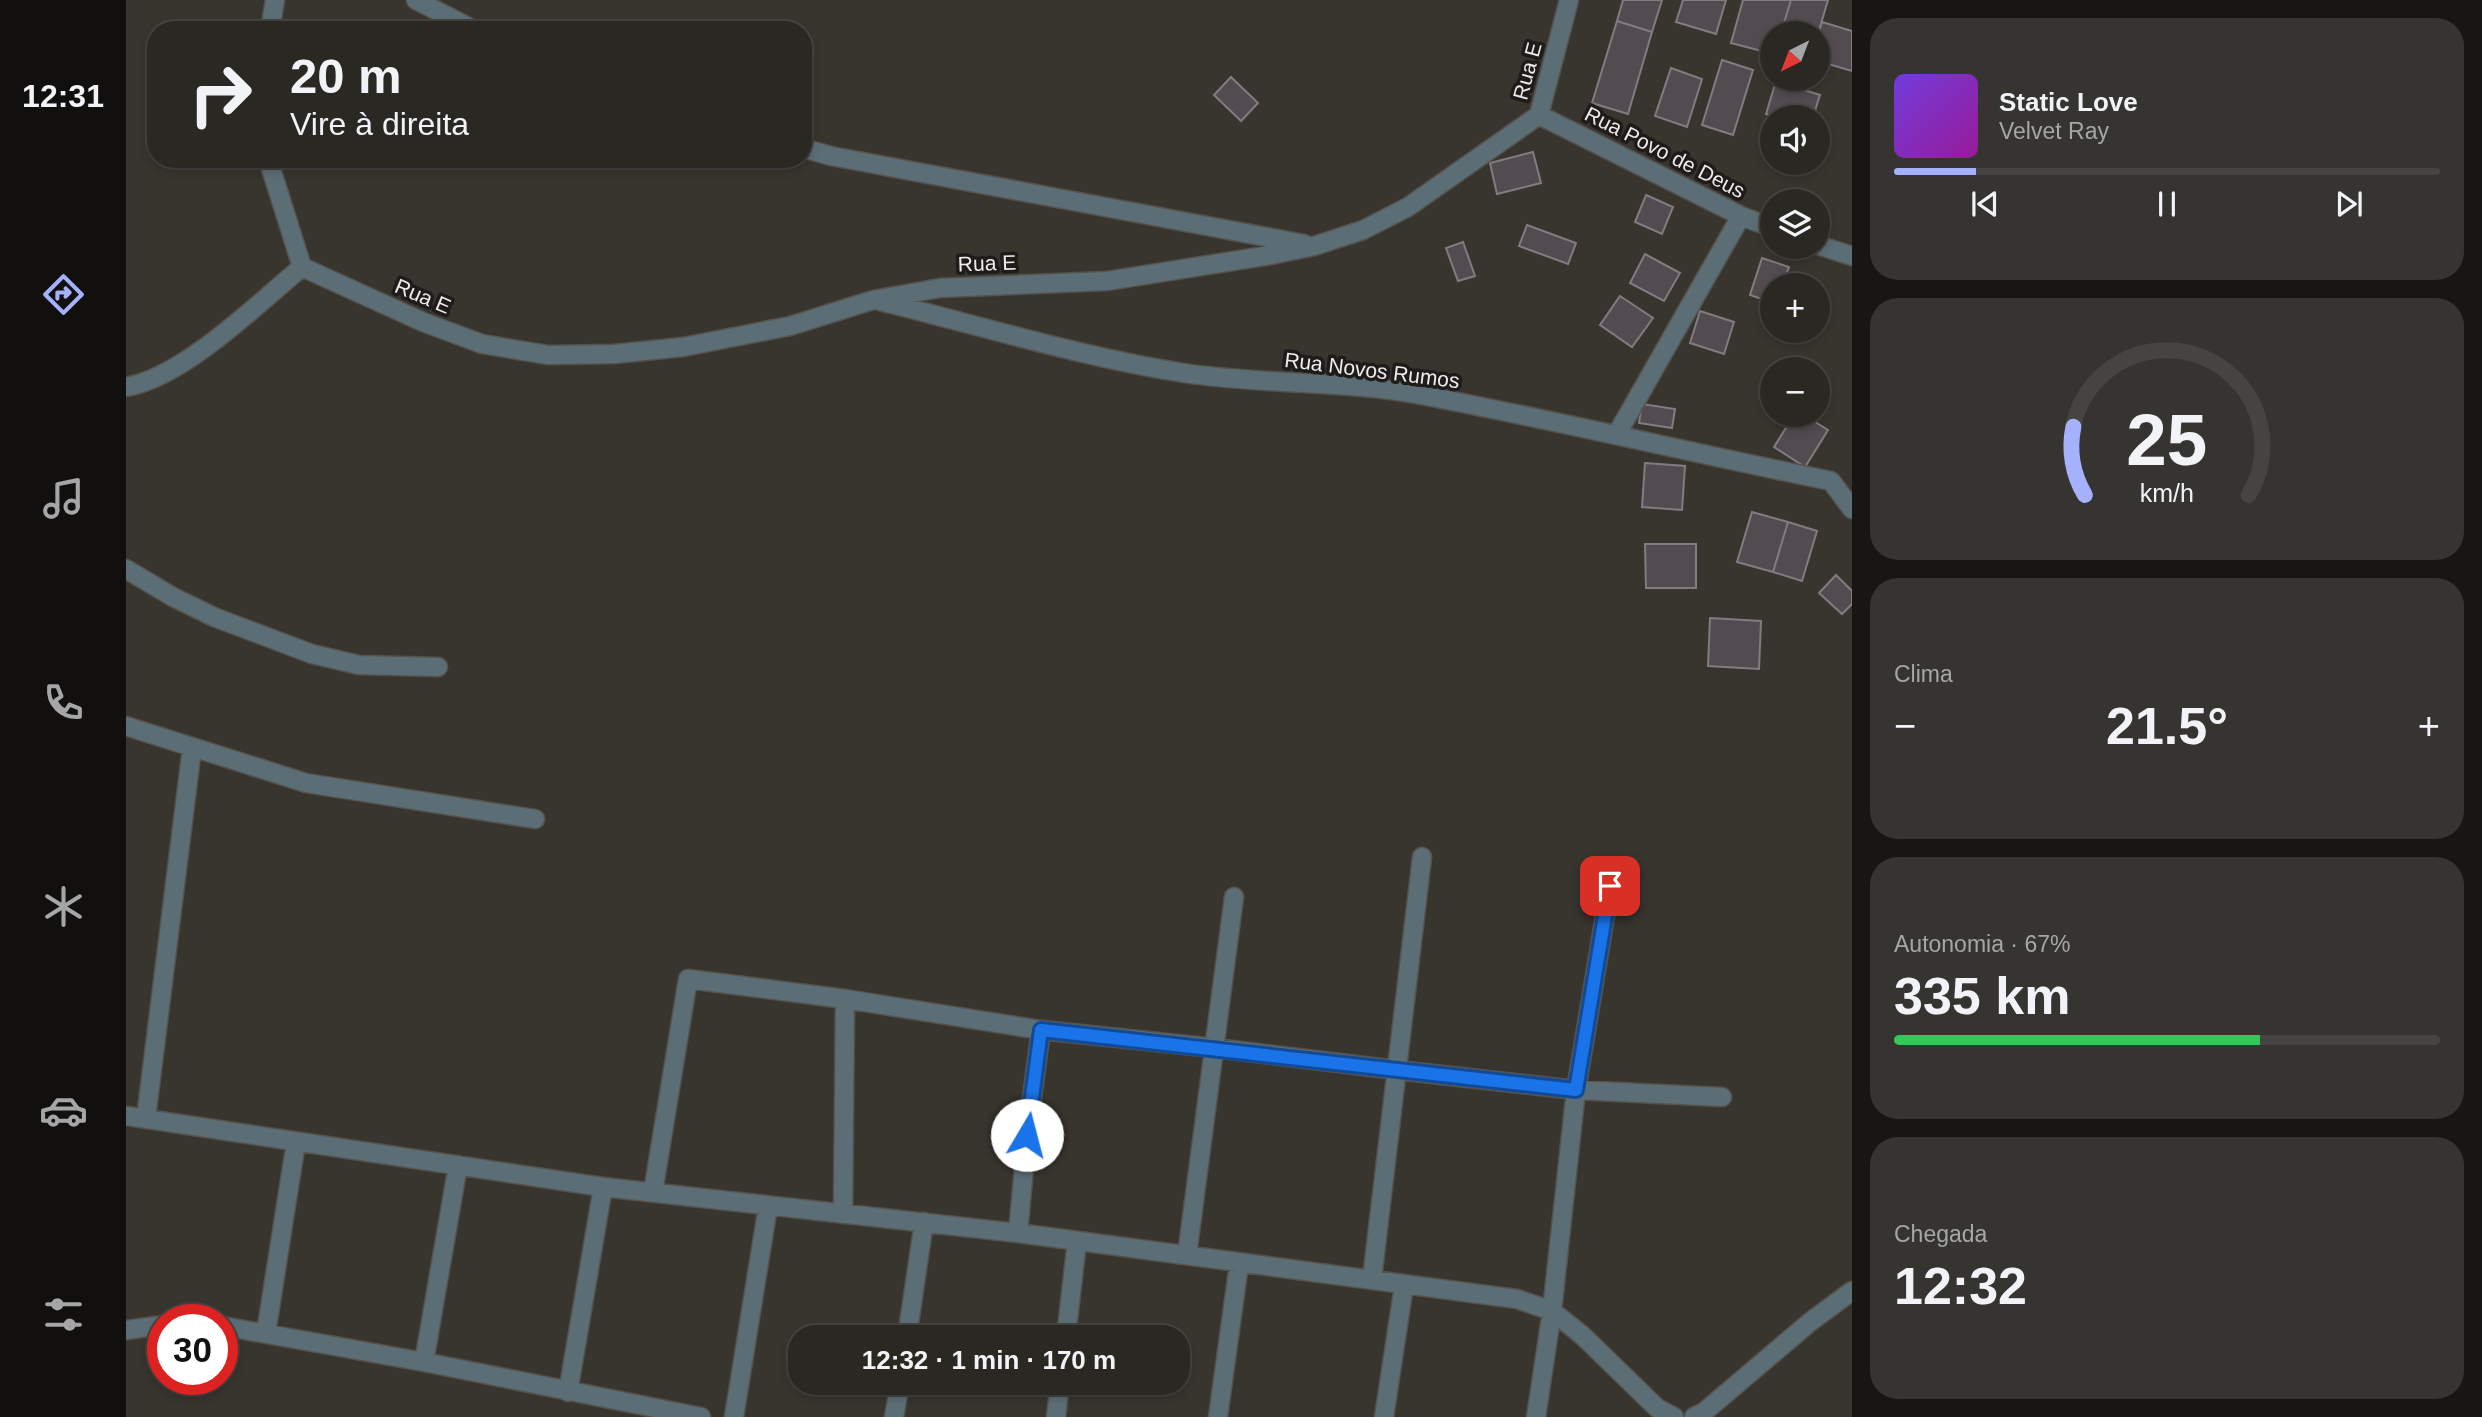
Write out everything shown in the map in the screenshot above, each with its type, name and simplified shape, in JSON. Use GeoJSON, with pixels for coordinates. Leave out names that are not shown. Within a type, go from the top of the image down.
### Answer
{"type":"FeatureCollection","features":[{"type":"Feature","properties":{"kind":"street"},"geometry":{"type":"LineString","coordinates":[[272,21],[275,0]]}},
{"type":"Feature","properties":{"kind":"street"},"geometry":{"type":"LineString","coordinates":[[416,0],[457,21]]}},
{"type":"Feature","properties":{"kind":"street","name":"Rua E"},"geometry":{"type":"LineString","coordinates":[[302,267],[423,322],[482,344],[548,355],[614,354],[683,347],[790,326],[873,300],[940,288],[1107,281],[1314,246],[1363,230],[1408,207],[1539,115],[1569,0]]}},
{"type":"Feature","properties":{"kind":"street","name":"Rua Povo de Deus"},"geometry":{"type":"LineString","coordinates":[[1539,115],[1760,223]]}},
{"type":"Feature","properties":{"kind":"street"},"geometry":{"type":"LineString","coordinates":[[812,150],[845,159],[1314,246]]}},
{"type":"Feature","properties":{"kind":"street"},"geometry":{"type":"LineString","coordinates":[[126,387],[137,385],[185,363],[302,267],[271,168]]}},
{"type":"Feature","properties":{"kind":"street"},"geometry":{"type":"LineString","coordinates":[[1617,434],[1741,216]]}},
{"type":"Feature","properties":{"kind":"street"},"geometry":{"type":"LineString","coordinates":[[1830,249],[1852,256]]}},
{"type":"Feature","properties":{"kind":"street","name":"Rua Novos Rumos"},"geometry":{"type":"LineString","coordinates":[[873,300],[1161,369],[1235,379],[1326,383],[1413,394],[1617,434],[1831,481],[1852,509]]}},
{"type":"Feature","properties":{"kind":"street"},"geometry":{"type":"LineString","coordinates":[[126,569],[214,617],[312,654],[359,665],[438,667]]}},
{"type":"Feature","properties":{"kind":"street"},"geometry":{"type":"LineString","coordinates":[[126,726],[306,783],[535,819]]}},
{"type":"Feature","properties":{"kind":"street"},"geometry":{"type":"LineString","coordinates":[[146,1118],[192,748]]}},
{"type":"Feature","properties":{"kind":"street"},"geometry":{"type":"LineString","coordinates":[[1372,1279],[1422,856]]}},
{"type":"Feature","properties":{"kind":"street"},"geometry":{"type":"LineString","coordinates":[[1536,1417],[1552,1311],[1576,1090],[1610,886]]}},
{"type":"Feature","properties":{"kind":"street"},"geometry":{"type":"LineString","coordinates":[[1187,1255],[1234,897]]}},
{"type":"Feature","properties":{"kind":"street"},"geometry":{"type":"LineString","coordinates":[[653,1192],[688,979],[845,999],[1041,1030],[1576,1090],[1722,1097]]}},
{"type":"Feature","properties":{"kind":"street"},"geometry":{"type":"LineString","coordinates":[[843,1214],[845,999]]}},
{"type":"Feature","properties":{"kind":"street"},"geometry":{"type":"LineString","coordinates":[[1018,1233],[1041,1030]]}},
{"type":"Feature","properties":{"kind":"street"},"geometry":{"type":"LineString","coordinates":[[126,1116],[603,1187],[1018,1233],[1517,1299],[1552,1311],[1583,1336],[1657,1408],[1674,1417]]}},
{"type":"Feature","properties":{"kind":"street"},"geometry":{"type":"LineString","coordinates":[[266,1333],[296,1142]]}},
{"type":"Feature","properties":{"kind":"street"},"geometry":{"type":"LineString","coordinates":[[425,1362],[457,1165]]}},
{"type":"Feature","properties":{"kind":"street"},"geometry":{"type":"LineString","coordinates":[[568,1392],[603,1187]]}},
{"type":"Feature","properties":{"kind":"street"},"geometry":{"type":"LineString","coordinates":[[734,1417],[768,1206]]}},
{"type":"Feature","properties":{"kind":"street"},"geometry":{"type":"LineString","coordinates":[[909,1325],[924,1222]]}},
{"type":"Feature","properties":{"kind":"street"},"geometry":{"type":"LineString","coordinates":[[1067,1325],[1077,1241]]}},
{"type":"Feature","properties":{"kind":"street"},"geometry":{"type":"LineString","coordinates":[[1218,1417],[1239,1264]]}},
{"type":"Feature","properties":{"kind":"street"},"geometry":{"type":"LineString","coordinates":[[1384,1417],[1404,1285]]}},
{"type":"Feature","properties":{"kind":"street"},"geometry":{"type":"LineString","coordinates":[[1694,1417],[1704,1412],[1810,1322],[1852,1291]]}},
{"type":"Feature","properties":{"kind":"street"},"geometry":{"type":"LineString","coordinates":[[126,1330],[147,1327]]}},
{"type":"Feature","properties":{"kind":"street"},"geometry":{"type":"LineString","coordinates":[[238,1329],[425,1362],[701,1417]]}},
{"type":"Feature","properties":{"kind":"street"},"geometry":{"type":"LineString","coordinates":[[894,1417],[898,1395]]}},
{"type":"Feature","properties":{"kind":"street"},"geometry":{"type":"LineString","coordinates":[[1056,1417],[1059,1395]]}},
{"type":"Feature","properties":{"kind":"building"},"geometry":{"type":"Polygon","coordinates":[[[1623,0],[1662,0],[1652,32],[1617,21],[1623,0]]]}},
{"type":"Feature","properties":{"kind":"building"},"geometry":{"type":"Polygon","coordinates":[[[1683,0],[1726,0],[1716,34],[1676,22],[1683,0]]]}},
{"type":"Feature","properties":{"kind":"building"},"geometry":{"type":"Polygon","coordinates":[[[1743,0],[1791,0],[1785,21],[1760,21],[1760,51],[1731,43],[1743,0]]]}},
{"type":"Feature","properties":{"kind":"building"},"geometry":{"type":"Polygon","coordinates":[[[1791,0],[1828,0],[1822,21],[1785,21],[1791,0]]]}},
{"type":"Feature","properties":{"kind":"building"},"geometry":{"type":"Polygon","coordinates":[[[1617,21],[1652,32],[1628,114],[1592,103],[1617,21]]]}},
{"type":"Feature","properties":{"kind":"building"},"geometry":{"type":"Polygon","coordinates":[[[1830,24],[1852,31],[1852,71],[1830,65],[1830,24]]]}},
{"type":"Feature","properties":{"kind":"building"},"geometry":{"type":"Polygon","coordinates":[[[1722,60],[1753,70],[1733,135],[1702,125],[1722,60]]]}},
{"type":"Feature","properties":{"kind":"building"},"geometry":{"type":"Polygon","coordinates":[[[1671,68],[1702,79],[1687,127],[1655,116],[1671,68]]]}},
{"type":"Feature","properties":{"kind":"building"},"geometry":{"type":"Polygon","coordinates":[[[1231,77],[1258,103],[1241,121],[1214,95],[1231,77]]]}},
{"type":"Feature","properties":{"kind":"building"},"geometry":{"type":"Polygon","coordinates":[[[1773,91],[1807,91],[1820,95],[1817,105],[1769,105],[1773,91]]]}},
{"type":"Feature","properties":{"kind":"building"},"geometry":{"type":"Polygon","coordinates":[[[1533,152],[1541,183],[1497,194],[1490,163],[1533,152]]]}},
{"type":"Feature","properties":{"kind":"building"},"geometry":{"type":"Polygon","coordinates":[[[1646,195],[1673,207],[1662,234],[1635,222],[1646,195]]]}},
{"type":"Feature","properties":{"kind":"building"},"geometry":{"type":"Polygon","coordinates":[[[1527,225],[1576,243],[1568,264],[1519,246],[1527,225]]]}},
{"type":"Feature","properties":{"kind":"building"},"geometry":{"type":"Polygon","coordinates":[[[1463,242],[1475,276],[1458,281],[1446,248],[1463,242]]]}},
{"type":"Feature","properties":{"kind":"building"},"geometry":{"type":"Polygon","coordinates":[[[1645,254],[1680,273],[1664,301],[1630,283],[1645,254]]]}},
{"type":"Feature","properties":{"kind":"building"},"geometry":{"type":"Polygon","coordinates":[[[1762,259],[1789,267],[1787,273],[1760,273],[1760,298],[1750,295],[1762,259]]]}},
{"type":"Feature","properties":{"kind":"building"},"geometry":{"type":"Polygon","coordinates":[[[1620,296],[1653,318],[1632,347],[1600,325],[1620,296]]]}},
{"type":"Feature","properties":{"kind":"building"},"geometry":{"type":"Polygon","coordinates":[[[1700,311],[1734,322],[1724,354],[1690,343],[1700,311]]]}},
{"type":"Feature","properties":{"kind":"building"},"geometry":{"type":"Polygon","coordinates":[[[1642,404],[1675,409],[1672,428],[1639,423],[1642,404]]]}},
{"type":"Feature","properties":{"kind":"building"},"geometry":{"type":"Polygon","coordinates":[[[1786,427],[1823,427],[1828,430],[1805,467],[1774,447],[1786,427]]]}},
{"type":"Feature","properties":{"kind":"building"},"geometry":{"type":"Polygon","coordinates":[[[1645,463],[1685,466],[1682,510],[1642,507],[1645,463]]]}},
{"type":"Feature","properties":{"kind":"building"},"geometry":{"type":"Polygon","coordinates":[[[1752,512],[1788,522],[1773,572],[1737,562],[1752,512]]]}},
{"type":"Feature","properties":{"kind":"building"},"geometry":{"type":"Polygon","coordinates":[[[1788,522],[1817,531],[1802,581],[1773,572],[1788,522]]]}},
{"type":"Feature","properties":{"kind":"building"},"geometry":{"type":"Polygon","coordinates":[[[1645,544],[1696,544],[1696,588],[1646,588],[1645,544]]]}},
{"type":"Feature","properties":{"kind":"building"},"geometry":{"type":"Polygon","coordinates":[[[1836,575],[1852,591],[1852,604],[1842,614],[1819,593],[1836,575]]]}},
{"type":"Feature","properties":{"kind":"building"},"geometry":{"type":"Polygon","coordinates":[[[1710,618],[1761,621],[1759,669],[1708,666],[1710,618]]]}},
{"type":"Feature","properties":{"kind":"route"},"geometry":{"type":"LineString","coordinates":[[1027,1135],[1041,1030],[1576,1090],[1610,886]]}}]}
